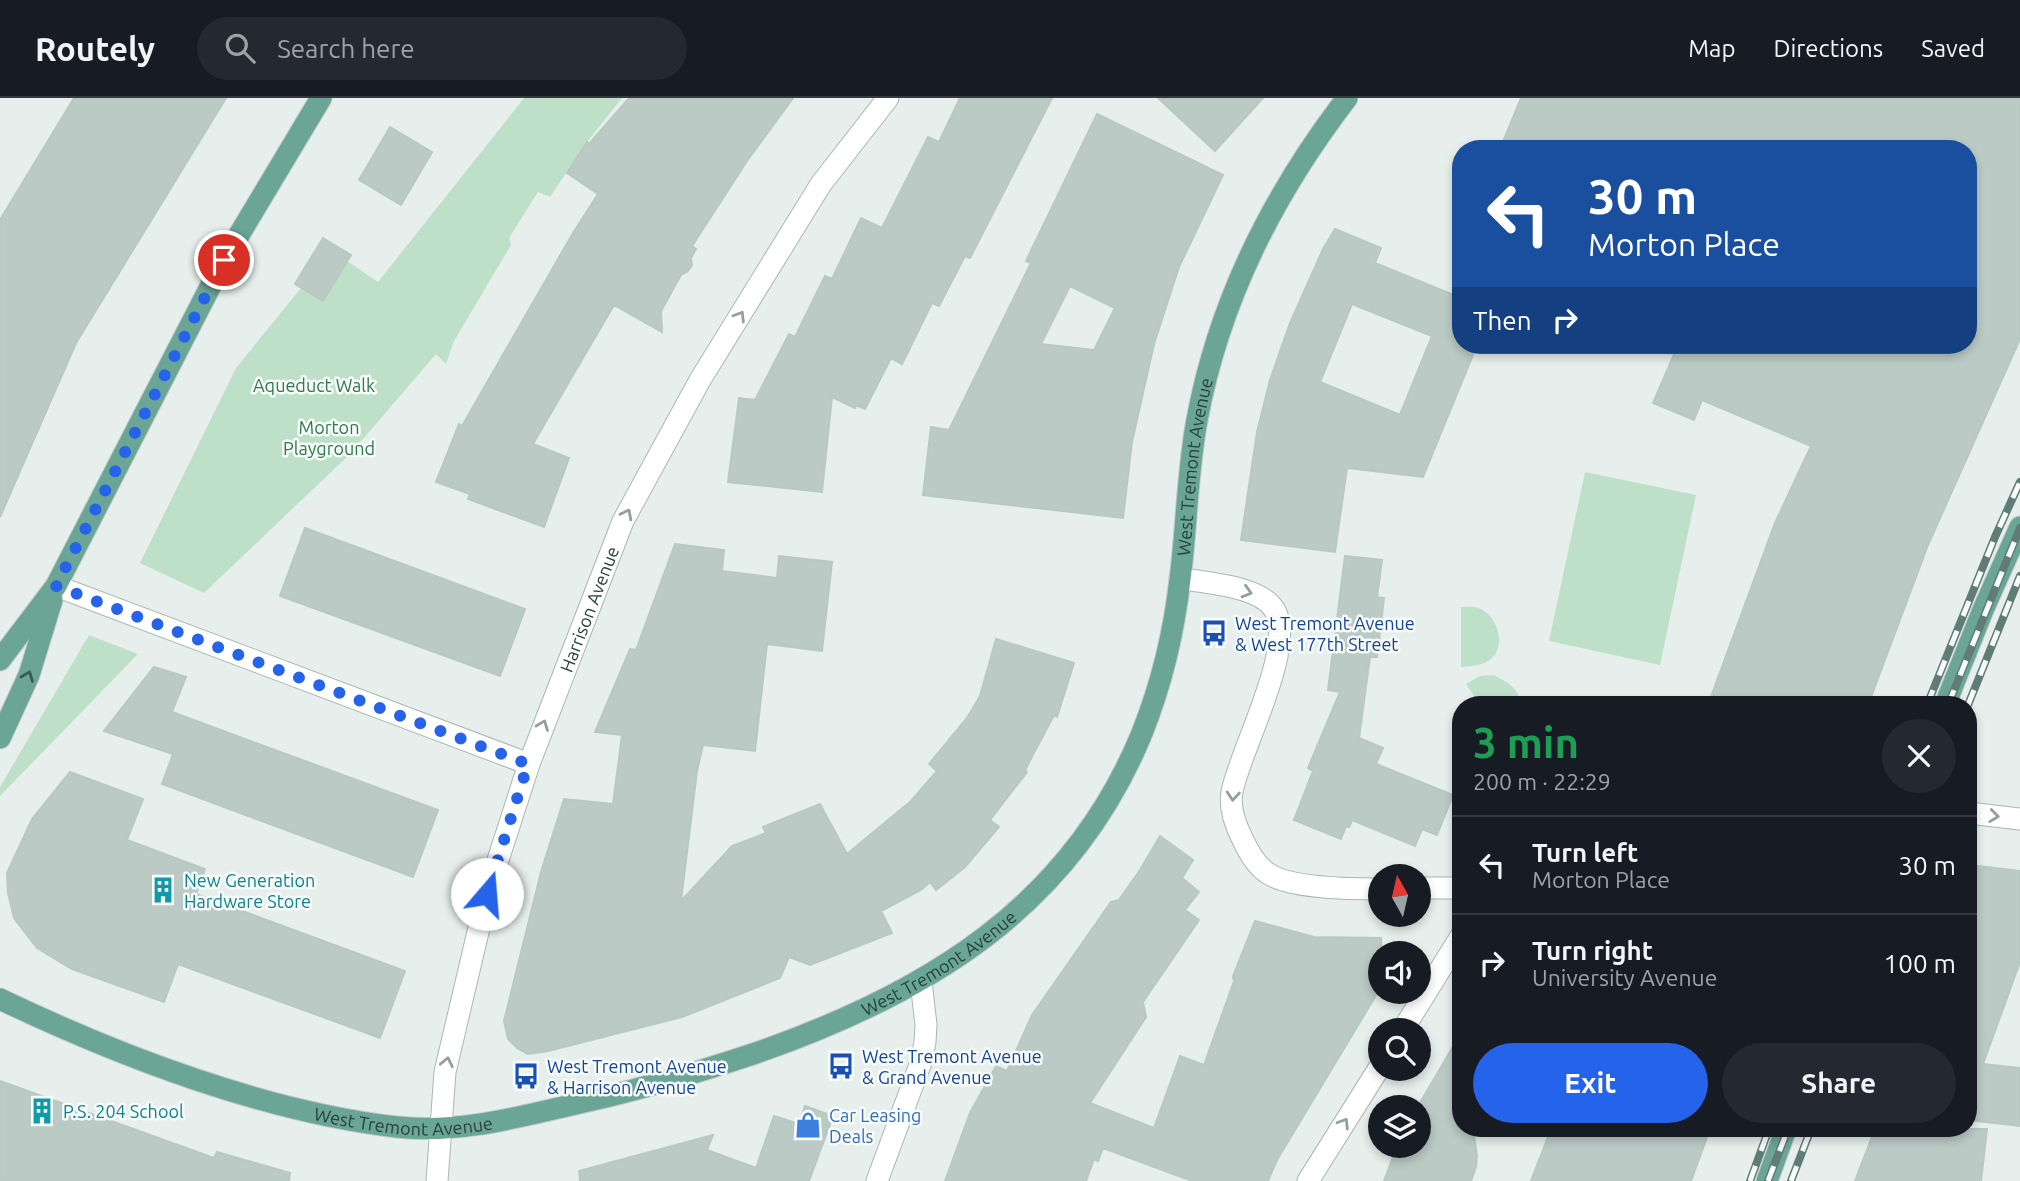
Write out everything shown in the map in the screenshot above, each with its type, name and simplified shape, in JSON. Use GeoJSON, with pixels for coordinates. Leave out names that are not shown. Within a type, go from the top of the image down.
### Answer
{"type":"FeatureCollection","features":[{"type":"Feature","properties":{"kind":"main road"},"geometry":{"type":"LineString","coordinates":[[0,660],[56,586],[224,260],[321,98]]}},
{"type":"Feature","properties":{"kind":"main road","name":"West Tremont Avenue"},"geometry":{"type":"LineString","coordinates":[[0,999],[92,1040],[217,1085],[351,1119],[399,1127],[440,1129],[503,1121],[682,1077],[830,1025],[921,981],[976,945],[1023,906],[1050,878],[1100,815],[1122,776],[1156,697],[1168,655],[1180,578],[1189,471],[1197,419],[1221,327],[1261,230],[1318,136],[1347,98]]}},
{"type":"Feature","properties":{"kind":"main road"},"geometry":{"type":"LineString","coordinates":[[1949,696],[2020,527]]}},
{"type":"Feature","properties":{"kind":"main road"},"geometry":{"type":"LineString","coordinates":[[0,738],[29,675],[56,586]]}},
{"type":"Feature","properties":{"kind":"main road"},"geometry":{"type":"LineString","coordinates":[[1767,1181],[1783,1137]]}},
{"type":"Feature","properties":{"kind":"street","name":"Harrison Avenue"},"geometry":{"type":"LineString","coordinates":[[437,1181],[445,1072],[487,894],[528,764],[623,521],[700,380],[821,184],[888,98]]}},
{"type":"Feature","properties":{"kind":"street"},"geometry":{"type":"LineString","coordinates":[[1180,578],[1252,592],[1276,611],[1279,633],[1277,657],[1231,794],[1234,821],[1247,848],[1266,873],[1293,883],[1368,888]]}},
{"type":"Feature","properties":{"kind":"street"},"geometry":{"type":"LineString","coordinates":[[56,586],[528,764]]}},
{"type":"Feature","properties":{"kind":"street"},"geometry":{"type":"LineString","coordinates":[[1977,814],[2020,819]]}},
{"type":"Feature","properties":{"kind":"street"},"geometry":{"type":"LineString","coordinates":[[1432,888],[1452,888]]}},
{"type":"Feature","properties":{"kind":"street"},"geometry":{"type":"LineString","coordinates":[[1410,1018],[1452,950]]}},
{"type":"Feature","properties":{"kind":"street"},"geometry":{"type":"LineString","coordinates":[[877,1181],[921,1062],[925,1042],[921,981]]}},
{"type":"Feature","properties":{"kind":"street"},"geometry":{"type":"LineString","coordinates":[[1308,1181],[1371,1081]]}},
{"type":"Feature","properties":{"kind":"green space","name":"Aqueduct Walk"},"geometry":{"type":"Polygon","coordinates":[[[524,98],[622,98],[587,142],[550,197],[538,192],[509,238],[511,245],[454,341],[446,364],[436,354],[351,453],[204,593],[140,563],[236,368],[301,288],[347,261],[378,282],[524,98]]]}},
{"type":"Feature","properties":{"kind":"green space"},"geometry":{"type":"Polygon","coordinates":[[[1585,472],[1696,495],[1660,665],[1549,641],[1585,472]]]}},
{"type":"Feature","properties":{"kind":"green space"},"geometry":{"type":"Polygon","coordinates":[[[1461,607],[1478,608],[1494,622],[1499,645],[1492,658],[1485,663],[1461,667],[1461,607]]]}},
{"type":"Feature","properties":{"kind":"green space"},"geometry":{"type":"Polygon","coordinates":[[[89,635],[138,654],[0,796],[0,787],[89,635]]]}},
{"type":"Feature","properties":{"kind":"green space"},"geometry":{"type":"Polygon","coordinates":[[[1493,675],[1508,683],[1519,696],[1474,696],[1466,684],[1480,676],[1493,675]]]}},
{"type":"Feature","properties":{"kind":"building"},"geometry":{"type":"Polygon","coordinates":[[[74,98],[226,98],[76,343],[0,517],[0,220],[74,98]]]}},
{"type":"Feature","properties":{"kind":"building"},"geometry":{"type":"Polygon","coordinates":[[[629,98],[793,98],[747,161],[692,246],[696,249],[691,258],[692,265],[681,275],[661,311],[662,332],[614,305],[573,375],[533,444],[569,458],[544,527],[468,499],[470,494],[436,482],[459,424],[462,426],[598,194],[567,173],[587,142],[589,144],[629,98]]]}},
{"type":"Feature","properties":{"kind":"building"},"geometry":{"type":"Polygon","coordinates":[[[960,98],[1052,98],[970,258],[965,256],[939,306],[932,303],[902,364],[891,358],[865,409],[856,405],[855,408],[832,397],[822,492],[728,482],[739,398],[755,400],[789,334],[795,337],[825,276],[832,279],[861,218],[882,228],[928,137],[939,142],[960,98]]]}},
{"type":"Feature","properties":{"kind":"building"},"geometry":{"type":"Polygon","coordinates":[[[1158,98],[1263,98],[1215,151],[1158,98]]]}},
{"type":"Feature","properties":{"kind":"building"},"geometry":{"type":"Polygon","coordinates":[[[1521,98],[2020,98],[2020,339],[1928,545],[1871,696],[1711,696],[1775,523],[1811,446],[1702,400],[1694,420],[1653,403],[1674,354],[1977,354],[1977,140],[1504,140],[1521,98]]]}},
{"type":"Feature","properties":{"kind":"building"},"geometry":{"type":"Polygon","coordinates":[[[1097,114],[1223,175],[1179,267],[1154,344],[1132,442],[1123,518],[923,495],[931,427],[949,430],[1031,263],[1026,261],[1097,114]],[[1070,286],[1041,344],[1094,350],[1115,308],[1070,286]]]}},
{"type":"Feature","properties":{"kind":"building"},"geometry":{"type":"Polygon","coordinates":[[[390,127],[432,152],[401,205],[359,180],[390,127]]]}},
{"type":"Feature","properties":{"kind":"building"},"geometry":{"type":"Polygon","coordinates":[[[1335,229],[1381,248],[1375,263],[1452,294],[1452,354],[1473,354],[1423,477],[1347,468],[1335,552],[1241,540],[1257,432],[1270,380],[1290,323],[1323,249],[1335,229]],[[1352,304],[1320,382],[1400,415],[1432,336],[1352,304]]]}},
{"type":"Feature","properties":{"kind":"building"},"geometry":{"type":"Polygon","coordinates":[[[323,238],[351,255],[323,301],[295,284],[323,238]]]}},
{"type":"Feature","properties":{"kind":"building"},"geometry":{"type":"Polygon","coordinates":[[[305,528],[525,609],[500,676],[280,596],[305,528]]]}},
{"type":"Feature","properties":{"kind":"building"},"geometry":{"type":"Polygon","coordinates":[[[675,544],[724,550],[722,571],[777,578],[779,556],[832,562],[822,651],[767,644],[755,751],[703,745],[697,771],[681,901],[732,846],[766,833],[763,827],[820,804],[847,854],[911,801],[937,771],[929,764],[967,718],[980,696],[996,639],[1074,663],[1057,717],[1054,715],[1025,770],[1027,772],[990,820],[999,827],[965,867],[936,890],[930,882],[921,890],[881,911],[892,933],[810,965],[789,957],[780,978],[682,1017],[528,1054],[508,1039],[504,1021],[541,872],[564,799],[613,804],[622,735],[595,732],[630,649],[636,650],[675,544]]]}},
{"type":"Feature","properties":{"kind":"building"},"geometry":{"type":"Polygon","coordinates":[[[1345,556],[1382,560],[1377,597],[1384,598],[1377,657],[1370,657],[1359,738],[1383,748],[1376,764],[1452,795],[1437,835],[1422,829],[1415,846],[1352,820],[1349,827],[1346,826],[1341,839],[1294,820],[1313,771],[1308,768],[1340,692],[1328,690],[1345,556]]]}},
{"type":"Feature","properties":{"kind":"building"},"geometry":{"type":"Polygon","coordinates":[[[154,667],[186,677],[172,712],[438,810],[413,877],[162,784],[173,754],[104,731],[154,667]]]}},
{"type":"Feature","properties":{"kind":"building"},"geometry":{"type":"Polygon","coordinates":[[[70,772],[143,799],[127,840],[205,869],[196,894],[405,971],[380,1038],[178,964],[164,1002],[72,969],[37,948],[14,918],[7,873],[32,819],[70,772]]]}},
{"type":"Feature","properties":{"kind":"building"},"geometry":{"type":"Polygon","coordinates":[[[1160,836],[1193,860],[1182,878],[1199,892],[1185,910],[1199,920],[1143,1002],[1146,1017],[1090,1103],[1154,1128],[1180,1056],[1204,1065],[1234,981],[1233,976],[1255,921],[1314,937],[1381,938],[1381,941],[1368,941],[1368,1004],[1371,1004],[1277,1160],[1268,1181],[1192,1181],[1103,1148],[1098,1161],[1094,1159],[1086,1181],[945,1181],[970,1113],[996,1066],[1007,1071],[1032,1015],[1111,902],[1119,900],[1160,836]]]}},
{"type":"Feature","properties":{"kind":"building"},"geometry":{"type":"Polygon","coordinates":[[[1977,866],[2020,871],[2020,962],[1983,1064],[2020,1068],[2020,1126],[1977,1121],[1977,866]]]}},
{"type":"Feature","properties":{"kind":"building"},"geometry":{"type":"Polygon","coordinates":[[[1452,1048],[1452,1137],[1474,1137],[1477,1156],[1471,1181],[1384,1181],[1393,1158],[1431,1158],[1431,1095],[1425,1095],[1452,1048]]]}},
{"type":"Feature","properties":{"kind":"building","name":"P.S. 204 School"},"geometry":{"type":"Polygon","coordinates":[[[0,1081],[214,1158],[217,1152],[290,1173],[289,1181],[0,1181],[0,1081]]]}},
{"type":"Feature","properties":{"kind":"building"},"geometry":{"type":"Polygon","coordinates":[[[805,1106],[833,1116],[809,1181],[580,1181],[579,1171],[713,1135],[707,1150],[756,1168],[774,1116],[799,1124],[805,1106]]]}},
{"type":"Feature","properties":{"kind":"building"},"geometry":{"type":"Polygon","coordinates":[[[1977,1129],[1987,1129],[1981,1181],[1855,1181],[1872,1137],[1977,1137],[1977,1129]]]}},
{"type":"Feature","properties":{"kind":"building"},"geometry":{"type":"Polygon","coordinates":[[[1548,1137],[1707,1137],[1691,1181],[1531,1181],[1548,1137]]]}},
{"type":"Feature","properties":{"kind":"railway"},"geometry":{"type":"LineString","coordinates":[[1931,696],[2020,482]]}},
{"type":"Feature","properties":{"kind":"railway"},"geometry":{"type":"LineString","coordinates":[[1952,696],[2020,528]]}},
{"type":"Feature","properties":{"kind":"railway"},"geometry":{"type":"LineString","coordinates":[[1972,696],[2020,576]]}},
{"type":"Feature","properties":{"kind":"railway"},"geometry":{"type":"LineString","coordinates":[[1750,1181],[1766,1137]]}},
{"type":"Feature","properties":{"kind":"railway"},"geometry":{"type":"LineString","coordinates":[[1768,1181],[1785,1137]]}},
{"type":"Feature","properties":{"kind":"railway"},"geometry":{"type":"LineString","coordinates":[[1791,1181],[1808,1137]]}},
{"type":"Feature","properties":{"kind":"place","name":"West Tremont Avenue & West 177th Street"},"geometry":{"type":"Point","coordinates":[1214,633]}},
{"type":"Feature","properties":{"kind":"place","name":"New Generation Hardware Store"},"geometry":{"type":"Point","coordinates":[163,890]}},
{"type":"Feature","properties":{"kind":"place","name":"West Tremont Avenue & Grand Avenue"},"geometry":{"type":"Point","coordinates":[841,1066]}},
{"type":"Feature","properties":{"kind":"place","name":"West Tremont Avenue & Harrison Avenue"},"geometry":{"type":"Point","coordinates":[526,1076]}},
{"type":"Feature","properties":{"kind":"place","name":"P.S. 204 School"},"geometry":{"type":"Point","coordinates":[42,1111]}},
{"type":"Feature","properties":{"kind":"place","name":"Car Leasing Deals"},"geometry":{"type":"Point","coordinates":[808,1125]}},
{"type":"Feature","properties":{"kind":"route"},"geometry":{"type":"LineString","coordinates":[[224,260],[56,586],[528,764],[487,894]]}},
{"type":"Feature","properties":{"kind":"park label","name":"Morton Playground"},"geometry":{"type":"Point","coordinates":[329,437]}}]}
